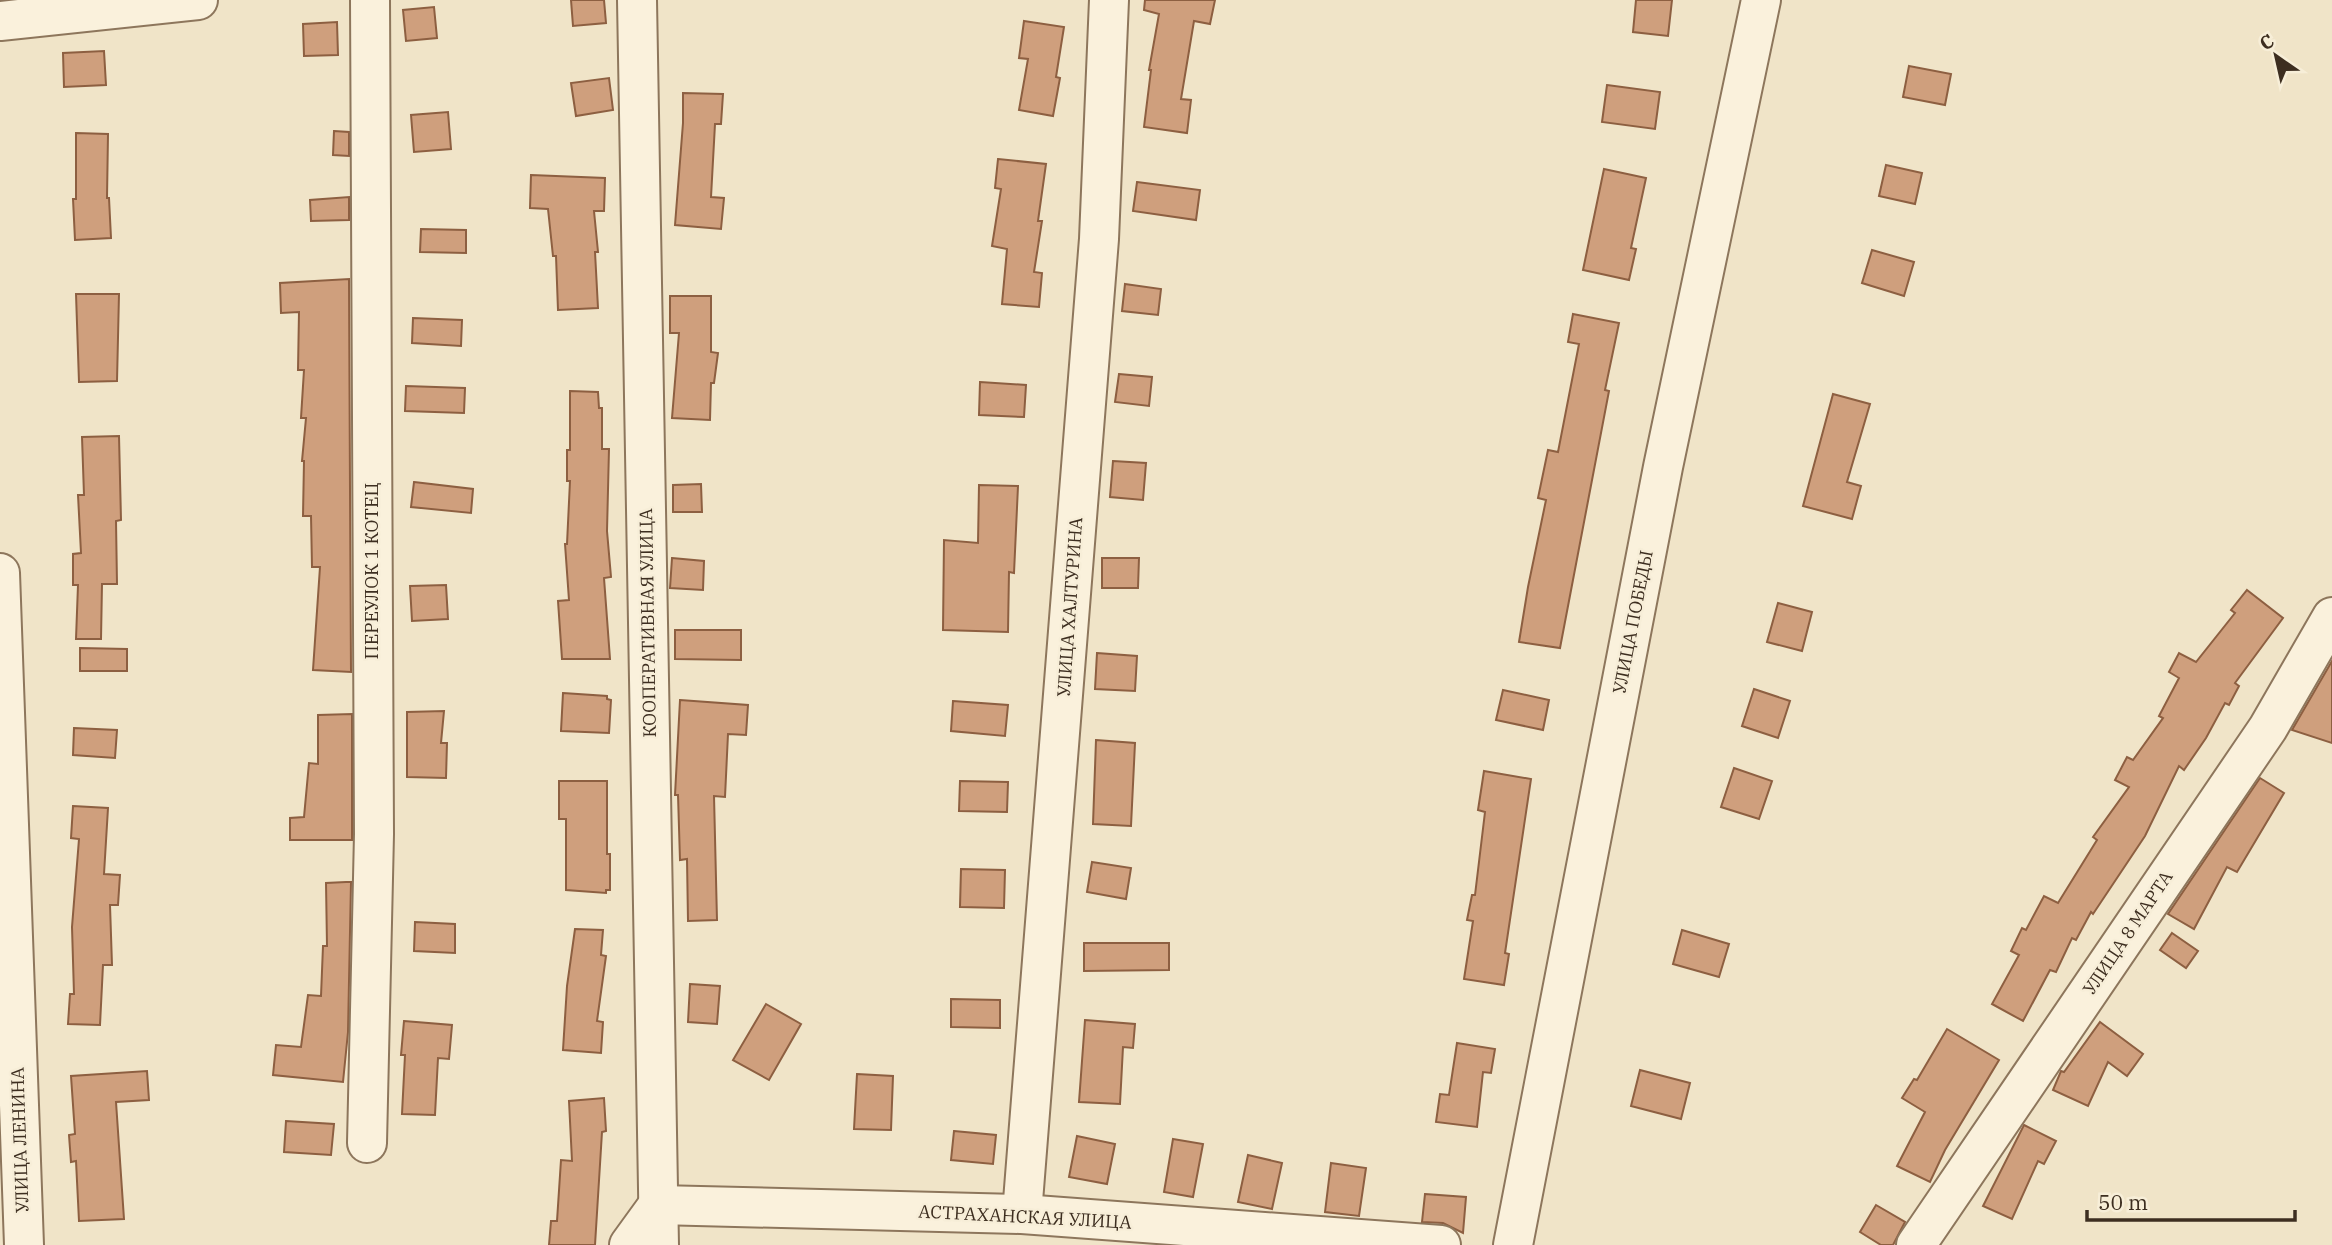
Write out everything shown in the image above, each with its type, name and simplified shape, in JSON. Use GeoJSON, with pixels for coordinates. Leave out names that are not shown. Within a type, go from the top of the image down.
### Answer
{"type":"FeatureCollection","features":[{"type":"Feature","properties":{"kind":"street"},"geometry":{"type":"LineString","coordinates":[[0,21],[198,0]]}},
{"type":"Feature","properties":{"kind":"street","name":"ПЕРЕУЛОК 1 КОТЕЦ"},"geometry":{"type":"LineString","coordinates":[[367,1143],[374,834],[370,0]]}},
{"type":"Feature","properties":{"kind":"street","name":"КООПЕРАТИВНАЯ УЛИЦА"},"geometry":{"type":"LineString","coordinates":[[638,0],[659,1245]]}},
{"type":"Feature","properties":{"kind":"street","name":"УЛИЦА ХАЛТУРИНА"},"geometry":{"type":"LineString","coordinates":[[1022,1214],[1098,239],[1109,0]]}},
{"type":"Feature","properties":{"kind":"street","name":"УЛИЦА ПОБЕДЫ"},"geometry":{"type":"LineString","coordinates":[[1513,1245],[1663,467],[1761,0]]}},
{"type":"Feature","properties":{"kind":"street","name":"УЛИЦА ЛЕНИНА"},"geometry":{"type":"LineString","coordinates":[[0,573],[24,1245]]}},
{"type":"Feature","properties":{"kind":"street","name":"УЛИЦА 8 МАРТА"},"geometry":{"type":"LineString","coordinates":[[1916,1245],[2268,728],[2332,617]]}},
{"type":"Feature","properties":{"kind":"street"},"geometry":{"type":"LineString","coordinates":[[628,1245],[658,1205]]}},
{"type":"Feature","properties":{"kind":"street","name":"АСТРАХАНСКАЯ УЛИЦА"},"geometry":{"type":"LineString","coordinates":[[658,1205],[1022,1214],[1441,1245]]}},
{"type":"Feature","properties":{"kind":"building"},"geometry":{"type":"Polygon","coordinates":[[[571,0],[604,0],[606,23],[573,26],[571,0]]]}},
{"type":"Feature","properties":{"kind":"building"},"geometry":{"type":"Polygon","coordinates":[[[1145,0],[1215,0],[1210,24],[1194,21],[1181,99],[1191,100],[1187,133],[1144,127],[1149,70],[1159,14],[1144,10],[1145,0]]]}},
{"type":"Feature","properties":{"kind":"building"},"geometry":{"type":"Polygon","coordinates":[[[1636,0],[1672,0],[1668,36],[1633,32],[1636,0]]]}},
{"type":"Feature","properties":{"kind":"building"},"geometry":{"type":"Polygon","coordinates":[[[434,7],[437,38],[406,41],[403,10],[434,7]]]}},
{"type":"Feature","properties":{"kind":"building"},"geometry":{"type":"Polygon","coordinates":[[[1024,21],[1064,27],[1056,77],[1060,78],[1053,116],[1019,110],[1028,59],[1019,58],[1024,21]]]}},
{"type":"Feature","properties":{"kind":"building"},"geometry":{"type":"Polygon","coordinates":[[[337,22],[338,55],[304,56],[303,24],[337,22]]]}},
{"type":"Feature","properties":{"kind":"building"},"geometry":{"type":"Polygon","coordinates":[[[104,51],[106,85],[64,87],[63,53],[104,51]]]}},
{"type":"Feature","properties":{"kind":"building"},"geometry":{"type":"Polygon","coordinates":[[[1909,66],[1951,74],[1945,105],[1903,97],[1909,66]]]}},
{"type":"Feature","properties":{"kind":"building"},"geometry":{"type":"Polygon","coordinates":[[[609,78],[613,110],[576,116],[571,83],[609,78]]]}},
{"type":"Feature","properties":{"kind":"building"},"geometry":{"type":"Polygon","coordinates":[[[1607,85],[1660,92],[1655,129],[1602,122],[1607,85]]]}},
{"type":"Feature","properties":{"kind":"building"},"geometry":{"type":"Polygon","coordinates":[[[683,93],[723,94],[721,124],[715,124],[711,197],[724,198],[721,229],[675,225],[683,93]]]}},
{"type":"Feature","properties":{"kind":"building"},"geometry":{"type":"Polygon","coordinates":[[[448,112],[451,149],[414,152],[411,115],[448,112]]]}},
{"type":"Feature","properties":{"kind":"building"},"geometry":{"type":"Polygon","coordinates":[[[334,131],[349,132],[349,156],[333,155],[334,131]]]}},
{"type":"Feature","properties":{"kind":"building"},"geometry":{"type":"Polygon","coordinates":[[[76,133],[108,134],[107,198],[111,238],[75,240],[73,199],[76,199],[76,133]]]}},
{"type":"Feature","properties":{"kind":"building"},"geometry":{"type":"Polygon","coordinates":[[[998,159],[1046,164],[1038,221],[1042,221],[1034,272],[1042,273],[1039,307],[1002,304],[1007,249],[992,246],[1001,189],[995,188],[998,159]]]}},
{"type":"Feature","properties":{"kind":"building"},"geometry":{"type":"Polygon","coordinates":[[[1886,165],[1922,173],[1915,204],[1879,196],[1886,165]]]}},
{"type":"Feature","properties":{"kind":"building"},"geometry":{"type":"Polygon","coordinates":[[[1604,169],[1646,178],[1631,248],[1636,249],[1629,280],[1583,270],[1604,169]]]}},
{"type":"Feature","properties":{"kind":"building"},"geometry":{"type":"Polygon","coordinates":[[[531,175],[605,178],[604,211],[594,211],[598,252],[595,252],[598,308],[558,310],[556,256],[553,256],[548,209],[530,208],[531,175]]]}},
{"type":"Feature","properties":{"kind":"building"},"geometry":{"type":"Polygon","coordinates":[[[1137,182],[1200,190],[1196,220],[1133,211],[1137,182]]]}},
{"type":"Feature","properties":{"kind":"building"},"geometry":{"type":"Polygon","coordinates":[[[349,197],[349,220],[311,221],[310,200],[349,197]]]}},
{"type":"Feature","properties":{"kind":"building"},"geometry":{"type":"Polygon","coordinates":[[[421,229],[466,230],[466,253],[420,252],[421,229]]]}},
{"type":"Feature","properties":{"kind":"building"},"geometry":{"type":"Polygon","coordinates":[[[1872,250],[1914,262],[1904,296],[1862,283],[1872,250]]]}},
{"type":"Feature","properties":{"kind":"building"},"geometry":{"type":"Polygon","coordinates":[[[349,279],[351,672],[313,670],[320,567],[312,567],[311,516],[303,516],[302,461],[306,418],[301,418],[304,370],[298,370],[299,312],[281,313],[280,283],[349,279]]]}},
{"type":"Feature","properties":{"kind":"building"},"geometry":{"type":"Polygon","coordinates":[[[1125,284],[1161,289],[1158,315],[1122,311],[1125,284]]]}},
{"type":"Feature","properties":{"kind":"building"},"geometry":{"type":"Polygon","coordinates":[[[76,294],[119,294],[117,381],[79,382],[76,294]]]}},
{"type":"Feature","properties":{"kind":"building"},"geometry":{"type":"Polygon","coordinates":[[[670,296],[711,296],[711,352],[718,353],[714,383],[711,383],[710,420],[672,418],[679,333],[670,333],[670,296]]]}},
{"type":"Feature","properties":{"kind":"building"},"geometry":{"type":"Polygon","coordinates":[[[1573,314],[1619,323],[1605,390],[1609,391],[1560,648],[1519,642],[1546,500],[1538,498],[1548,450],[1558,452],[1579,344],[1568,342],[1573,314]]]}},
{"type":"Feature","properties":{"kind":"building"},"geometry":{"type":"Polygon","coordinates":[[[413,318],[462,320],[461,346],[412,343],[413,318]]]}},
{"type":"Feature","properties":{"kind":"building"},"geometry":{"type":"Polygon","coordinates":[[[1119,374],[1152,377],[1149,406],[1115,402],[1119,374]]]}},
{"type":"Feature","properties":{"kind":"building"},"geometry":{"type":"Polygon","coordinates":[[[980,382],[1026,385],[1024,417],[979,415],[980,382]]]}},
{"type":"Feature","properties":{"kind":"building"},"geometry":{"type":"Polygon","coordinates":[[[406,386],[465,388],[464,413],[405,411],[406,386]]]}},
{"type":"Feature","properties":{"kind":"building"},"geometry":{"type":"Polygon","coordinates":[[[570,391],[598,392],[599,408],[602,408],[602,449],[609,449],[607,531],[611,577],[604,578],[610,659],[562,659],[558,601],[569,600],[565,544],[570,481],[567,481],[567,450],[570,450],[570,391]]]}},
{"type":"Feature","properties":{"kind":"building"},"geometry":{"type":"Polygon","coordinates":[[[1833,394],[1870,404],[1847,482],[1861,486],[1852,519],[1803,506],[1833,394]]]}},
{"type":"Feature","properties":{"kind":"building"},"geometry":{"type":"Polygon","coordinates":[[[119,436],[121,520],[116,521],[117,584],[102,584],[101,639],[76,639],[78,585],[73,585],[73,554],[81,553],[78,495],[84,495],[82,437],[119,436]]]}},
{"type":"Feature","properties":{"kind":"building"},"geometry":{"type":"Polygon","coordinates":[[[1113,461],[1146,463],[1143,500],[1110,497],[1113,461]]]}},
{"type":"Feature","properties":{"kind":"building"},"geometry":{"type":"Polygon","coordinates":[[[414,482],[473,489],[471,513],[411,507],[414,482]]]}},
{"type":"Feature","properties":{"kind":"building"},"geometry":{"type":"Polygon","coordinates":[[[701,484],[702,512],[673,512],[673,485],[701,484]]]}},
{"type":"Feature","properties":{"kind":"building"},"geometry":{"type":"Polygon","coordinates":[[[979,485],[1018,486],[1014,573],[1009,572],[1008,632],[943,630],[944,540],[978,543],[979,485]]]}},
{"type":"Feature","properties":{"kind":"building"},"geometry":{"type":"Polygon","coordinates":[[[672,558],[704,561],[703,590],[670,588],[672,558]]]}},
{"type":"Feature","properties":{"kind":"building"},"geometry":{"type":"Polygon","coordinates":[[[1102,558],[1139,558],[1138,588],[1102,588],[1102,558]]]}},
{"type":"Feature","properties":{"kind":"building"},"geometry":{"type":"Polygon","coordinates":[[[446,585],[448,619],[412,621],[410,586],[446,585]]]}},
{"type":"Feature","properties":{"kind":"building"},"geometry":{"type":"Polygon","coordinates":[[[2247,590],[2283,618],[2235,683],[2239,686],[2229,705],[2225,703],[2184,770],[2179,766],[2145,836],[2093,914],[2091,912],[2076,940],[2072,938],[2056,972],[2050,970],[2023,1021],[1992,1004],[2019,955],[2011,951],[2022,928],[2026,930],[2044,896],[2058,903],[2097,840],[2093,837],[2129,787],[2115,780],[2127,757],[2133,760],[2163,718],[2159,716],[2179,678],[2169,672],[2179,653],[2196,662],[2235,613],[2231,610],[2247,590]]]}},
{"type":"Feature","properties":{"kind":"building"},"geometry":{"type":"Polygon","coordinates":[[[1778,603],[1812,612],[1802,651],[1767,642],[1778,603]]]}},
{"type":"Feature","properties":{"kind":"building"},"geometry":{"type":"Polygon","coordinates":[[[675,630],[741,630],[741,660],[675,659],[675,630]]]}},
{"type":"Feature","properties":{"kind":"building"},"geometry":{"type":"Polygon","coordinates":[[[80,648],[127,649],[127,671],[80,671],[80,648]]]}},
{"type":"Feature","properties":{"kind":"building"},"geometry":{"type":"Polygon","coordinates":[[[1097,653],[1137,656],[1135,691],[1095,689],[1097,653]]]}},
{"type":"Feature","properties":{"kind":"building"},"geometry":{"type":"Polygon","coordinates":[[[2332,661],[2332,743],[2292,730],[2332,661]]]}},
{"type":"Feature","properties":{"kind":"building"},"geometry":{"type":"Polygon","coordinates":[[[1754,689],[1790,701],[1778,738],[1742,726],[1754,689]]]}},
{"type":"Feature","properties":{"kind":"building"},"geometry":{"type":"Polygon","coordinates":[[[1503,690],[1549,700],[1543,730],[1496,720],[1503,690]]]}},
{"type":"Feature","properties":{"kind":"building"},"geometry":{"type":"Polygon","coordinates":[[[563,693],[607,696],[607,699],[611,700],[609,733],[561,731],[563,693]]]}},
{"type":"Feature","properties":{"kind":"building"},"geometry":{"type":"Polygon","coordinates":[[[680,700],[748,705],[746,735],[728,734],[725,797],[714,796],[717,920],[688,921],[687,859],[680,860],[678,795],[675,795],[680,700]]]}},
{"type":"Feature","properties":{"kind":"building"},"geometry":{"type":"Polygon","coordinates":[[[953,701],[1008,705],[1005,736],[951,731],[953,701]]]}},
{"type":"Feature","properties":{"kind":"building"},"geometry":{"type":"Polygon","coordinates":[[[444,711],[441,743],[447,743],[446,778],[407,777],[407,712],[444,711]]]}},
{"type":"Feature","properties":{"kind":"building"},"geometry":{"type":"Polygon","coordinates":[[[352,714],[352,840],[290,840],[290,818],[304,817],[309,763],[318,764],[318,715],[352,714]]]}},
{"type":"Feature","properties":{"kind":"building"},"geometry":{"type":"Polygon","coordinates":[[[74,728],[117,730],[115,758],[73,755],[74,728]]]}},
{"type":"Feature","properties":{"kind":"building"},"geometry":{"type":"Polygon","coordinates":[[[1096,740],[1135,743],[1131,826],[1093,824],[1096,740]]]}},
{"type":"Feature","properties":{"kind":"building"},"geometry":{"type":"Polygon","coordinates":[[[1734,768],[1772,781],[1759,819],[1721,807],[1734,768]]]}},
{"type":"Feature","properties":{"kind":"building"},"geometry":{"type":"Polygon","coordinates":[[[1484,771],[1531,779],[1505,953],[1509,954],[1504,985],[1464,979],[1473,921],[1467,920],[1472,895],[1475,895],[1485,812],[1478,810],[1484,771]]]}},
{"type":"Feature","properties":{"kind":"building"},"geometry":{"type":"Polygon","coordinates":[[[2260,778],[2284,793],[2237,872],[2227,867],[2194,929],[2168,914],[2260,778]]]}},
{"type":"Feature","properties":{"kind":"building"},"geometry":{"type":"Polygon","coordinates":[[[559,781],[607,781],[610,890],[606,890],[606,893],[566,890],[566,819],[559,819],[559,781]]]}},
{"type":"Feature","properties":{"kind":"building"},"geometry":{"type":"Polygon","coordinates":[[[960,781],[1008,782],[1007,812],[959,811],[960,781]]]}},
{"type":"Feature","properties":{"kind":"building"},"geometry":{"type":"Polygon","coordinates":[[[73,806],[108,808],[104,874],[120,875],[118,905],[110,905],[112,965],[103,965],[100,1025],[68,1024],[70,994],[74,994],[72,927],[79,839],[71,838],[73,806]]]}},
{"type":"Feature","properties":{"kind":"building"},"geometry":{"type":"Polygon","coordinates":[[[1092,862],[1131,868],[1126,899],[1087,892],[1092,862]]]}},
{"type":"Feature","properties":{"kind":"building"},"geometry":{"type":"Polygon","coordinates":[[[961,869],[1005,870],[1004,908],[960,907],[961,869]]]}},
{"type":"Feature","properties":{"kind":"building"},"geometry":{"type":"Polygon","coordinates":[[[351,882],[348,1032],[343,1082],[273,1075],[276,1045],[301,1047],[308,995],[321,996],[323,946],[327,946],[326,883],[351,882]]]}},
{"type":"Feature","properties":{"kind":"building"},"geometry":{"type":"Polygon","coordinates":[[[415,922],[455,924],[455,953],[414,951],[415,922]]]}},
{"type":"Feature","properties":{"kind":"building"},"geometry":{"type":"Polygon","coordinates":[[[575,929],[603,930],[601,955],[606,956],[597,1021],[603,1022],[601,1053],[563,1050],[567,986],[575,929]]]}},
{"type":"Feature","properties":{"kind":"building"},"geometry":{"type":"Polygon","coordinates":[[[1682,930],[1729,944],[1719,977],[1673,964],[1682,930]]]}},
{"type":"Feature","properties":{"kind":"building"},"geometry":{"type":"Polygon","coordinates":[[[2172,933],[2198,951],[2186,968],[2160,950],[2172,933]]]}},
{"type":"Feature","properties":{"kind":"building"},"geometry":{"type":"Polygon","coordinates":[[[1084,943],[1169,943],[1169,970],[1084,971],[1084,943]]]}},
{"type":"Feature","properties":{"kind":"building"},"geometry":{"type":"Polygon","coordinates":[[[690,984],[720,986],[717,1024],[688,1022],[690,984]]]}},
{"type":"Feature","properties":{"kind":"building"},"geometry":{"type":"Polygon","coordinates":[[[951,999],[1000,1000],[1000,1028],[951,1027],[951,999]]]}},
{"type":"Feature","properties":{"kind":"building"},"geometry":{"type":"Polygon","coordinates":[[[766,1004],[801,1024],[769,1080],[733,1060],[766,1004]]]}},
{"type":"Feature","properties":{"kind":"building"},"geometry":{"type":"Polygon","coordinates":[[[1085,1020],[1135,1024],[1133,1048],[1123,1047],[1120,1104],[1079,1102],[1085,1020]]]}},
{"type":"Feature","properties":{"kind":"building"},"geometry":{"type":"Polygon","coordinates":[[[404,1021],[452,1025],[449,1059],[438,1058],[435,1115],[402,1114],[405,1055],[401,1055],[404,1021]]]}},
{"type":"Feature","properties":{"kind":"building"},"geometry":{"type":"Polygon","coordinates":[[[2100,1022],[2143,1054],[2127,1076],[2108,1062],[2088,1106],[2053,1090],[2061,1071],[2064,1072],[2100,1022]]]}},
{"type":"Feature","properties":{"kind":"building"},"geometry":{"type":"Polygon","coordinates":[[[1947,1029],[1999,1060],[1945,1150],[1930,1182],[1897,1166],[1925,1112],[1902,1098],[1914,1079],[1917,1080],[1947,1029]]]}},
{"type":"Feature","properties":{"kind":"building"},"geometry":{"type":"Polygon","coordinates":[[[1457,1043],[1495,1049],[1491,1073],[1483,1072],[1477,1127],[1436,1122],[1440,1094],[1449,1095],[1457,1043]]]}},
{"type":"Feature","properties":{"kind":"building"},"geometry":{"type":"Polygon","coordinates":[[[1640,1070],[1690,1083],[1681,1119],[1631,1106],[1640,1070]]]}},
{"type":"Feature","properties":{"kind":"building"},"geometry":{"type":"Polygon","coordinates":[[[147,1071],[149,1100],[116,1102],[124,1219],[79,1221],[76,1161],[71,1162],[69,1135],[75,1134],[71,1076],[147,1071]]]}},
{"type":"Feature","properties":{"kind":"building"},"geometry":{"type":"Polygon","coordinates":[[[857,1074],[893,1076],[891,1130],[854,1129],[857,1074]]]}},
{"type":"Feature","properties":{"kind":"building"},"geometry":{"type":"Polygon","coordinates":[[[604,1098],[606,1131],[602,1132],[595,1245],[549,1245],[551,1221],[557,1221],[561,1160],[572,1161],[569,1101],[604,1098]]]}},
{"type":"Feature","properties":{"kind":"building"},"geometry":{"type":"Polygon","coordinates":[[[286,1121],[334,1124],[331,1155],[284,1152],[286,1121]]]}},
{"type":"Feature","properties":{"kind":"building"},"geometry":{"type":"Polygon","coordinates":[[[2024,1125],[2056,1141],[2044,1164],[2038,1161],[2012,1219],[1983,1206],[2024,1125]]]}},
{"type":"Feature","properties":{"kind":"building"},"geometry":{"type":"Polygon","coordinates":[[[954,1131],[996,1135],[993,1164],[951,1160],[954,1131]]]}},
{"type":"Feature","properties":{"kind":"building"},"geometry":{"type":"Polygon","coordinates":[[[1077,1136],[1115,1144],[1107,1184],[1069,1177],[1077,1136]]]}},
{"type":"Feature","properties":{"kind":"building"},"geometry":{"type":"Polygon","coordinates":[[[1173,1139],[1203,1144],[1193,1197],[1164,1192],[1173,1139]]]}},
{"type":"Feature","properties":{"kind":"building"},"geometry":{"type":"Polygon","coordinates":[[[1248,1155],[1282,1163],[1272,1209],[1238,1202],[1248,1155]]]}},
{"type":"Feature","properties":{"kind":"building"},"geometry":{"type":"Polygon","coordinates":[[[1331,1163],[1366,1168],[1359,1216],[1325,1212],[1331,1163]]]}},
{"type":"Feature","properties":{"kind":"building"},"geometry":{"type":"Polygon","coordinates":[[[1425,1194],[1466,1197],[1463,1233],[1443,1223],[1422,1222],[1425,1194]]]}},
{"type":"Feature","properties":{"kind":"building"},"geometry":{"type":"Polygon","coordinates":[[[1876,1205],[1905,1222],[1893,1245],[1881,1245],[1860,1232],[1876,1205]]]}}]}
